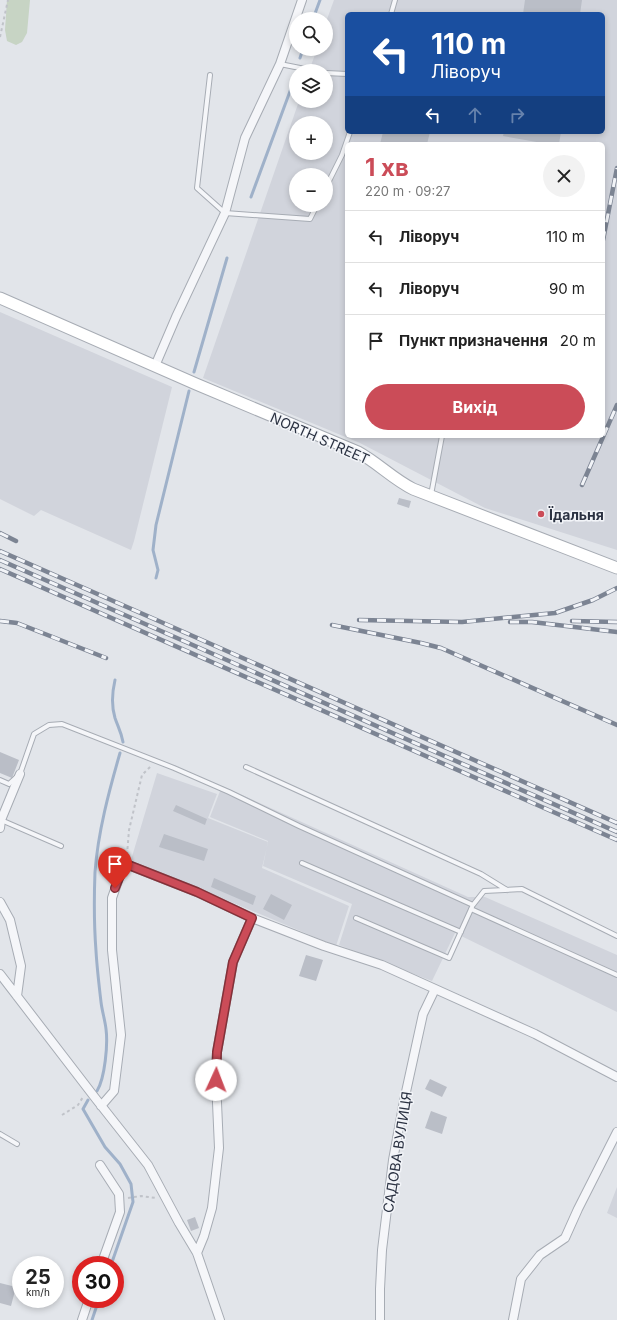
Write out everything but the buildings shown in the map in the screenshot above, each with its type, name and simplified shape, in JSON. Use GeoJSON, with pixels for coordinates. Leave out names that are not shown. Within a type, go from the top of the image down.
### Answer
{"type":"FeatureCollection","features":[{"type":"Feature","properties":{"kind":"street"},"geometry":{"type":"LineString","coordinates":[[155,366],[176,317],[225,213],[245,138],[280,64],[302,0]]}},
{"type":"Feature","properties":{"kind":"street","name":"NORTH STREET"},"geometry":{"type":"LineString","coordinates":[[0,298],[155,366],[358,452],[372,460],[401,483],[431,497],[617,568]]}},
{"type":"Feature","properties":{"kind":"street"},"geometry":{"type":"LineString","coordinates":[[1,824],[20,774]]}},
{"type":"Feature","properties":{"kind":"street"},"geometry":{"type":"LineString","coordinates":[[98,1103],[114,1091],[121,1035],[112,950],[112,898],[126,864],[197,892],[252,918],[324,946],[382,965],[535,1034],[617,1077]]}},
{"type":"Feature","properties":{"kind":"street"},"geometry":{"type":"LineString","coordinates":[[0,902],[10,920],[21,966],[17,996]]}},
{"type":"Feature","properties":{"kind":"street"},"geometry":{"type":"LineString","coordinates":[[197,1253],[204,1236],[212,1208],[219,1148],[216,1080],[217,1052],[233,962],[252,918]]}},
{"type":"Feature","properties":{"kind":"street"},"geometry":{"type":"LineString","coordinates":[[0,974],[98,1103],[148,1165],[197,1253],[220,1320]]}},
{"type":"Feature","properties":{"kind":"street","name":"САДОВА ВУЛИЦЯ"},"geometry":{"type":"LineString","coordinates":[[380,1320],[382,1250],[393,1160],[423,1014],[435,989]]}},
{"type":"Feature","properties":{"kind":"street"},"geometry":{"type":"LineString","coordinates":[[513,1320],[521,1279],[540,1255],[565,1238],[617,1132]]}},
{"type":"Feature","properties":{"kind":"street"},"geometry":{"type":"LineString","coordinates":[[100,1165],[119,1194],[120,1212],[104,1256]]}},
{"type":"Feature","properties":{"kind":"street"},"geometry":{"type":"LineString","coordinates":[[82,1320],[86,1308]]}},
{"type":"Feature","properties":{"kind":"lane"},"geometry":{"type":"LineString","coordinates":[[391,12],[395,0]]}},
{"type":"Feature","properties":{"kind":"lane"},"geometry":{"type":"LineString","coordinates":[[280,64],[289,66]]}},
{"type":"Feature","properties":{"kind":"lane"},"geometry":{"type":"LineString","coordinates":[[333,73],[345,74]]}},
{"type":"Feature","properties":{"kind":"lane"},"geometry":{"type":"LineString","coordinates":[[210,75],[197,188],[225,213],[310,219],[314,212]]}},
{"type":"Feature","properties":{"kind":"lane"},"geometry":{"type":"LineString","coordinates":[[333,173],[345,146]]}},
{"type":"Feature","properties":{"kind":"lane"},"geometry":{"type":"LineString","coordinates":[[431,497],[442,438]]}},
{"type":"Feature","properties":{"kind":"lane"},"geometry":{"type":"LineString","coordinates":[[0,780],[9,784],[20,774],[34,734],[48,725],[62,724],[156,761],[228,792],[617,975]]}},
{"type":"Feature","properties":{"kind":"lane"},"geometry":{"type":"LineString","coordinates":[[246,767],[481,874],[508,890]]}},
{"type":"Feature","properties":{"kind":"lane"},"geometry":{"type":"LineString","coordinates":[[1,824],[61,846]]}},
{"type":"Feature","properties":{"kind":"lane"},"geometry":{"type":"LineString","coordinates":[[302,863],[461,932]]}},
{"type":"Feature","properties":{"kind":"lane"},"geometry":{"type":"LineString","coordinates":[[356,918],[450,958],[472,907],[484,891],[522,889],[617,936]]}},
{"type":"Feature","properties":{"kind":"lane"},"geometry":{"type":"LineString","coordinates":[[0,1134],[17,1144]]}},
{"type":"Feature","properties":{"kind":"path"},"geometry":{"type":"LineString","coordinates":[[0,37],[8,0]]}},
{"type":"Feature","properties":{"kind":"path"},"geometry":{"type":"LineString","coordinates":[[126,864],[129,830],[142,775],[156,761]]}},
{"type":"Feature","properties":{"kind":"path"},"geometry":{"type":"LineString","coordinates":[[62,1115],[78,1104],[89,1090]]}},
{"type":"Feature","properties":{"kind":"path"},"geometry":{"type":"LineString","coordinates":[[128,1198],[140,1196],[167,1201]]}},
{"type":"Feature","properties":{"kind":"shaded area"},"geometry":{"type":"Polygon","coordinates":[[[334,0],[617,0],[617,550],[485,508],[348,438],[605,438],[605,142],[345,142],[345,437],[203,378],[289,130],[289,160],[333,160],[333,116],[294,116],[297,108],[333,108],[333,64],[312,64],[314,56],[333,56],[333,12],[330,12],[334,0]]]}},
{"type":"Feature","properties":{"kind":"shaded area"},"geometry":{"type":"Polygon","coordinates":[[[0,312],[172,387],[131,550],[41,510],[34,516],[0,499],[0,312]]]}},
{"type":"Feature","properties":{"kind":"shaded area"},"geometry":{"type":"Polygon","coordinates":[[[157,773],[217,794],[208,818],[268,842],[262,868],[349,906],[336,946],[131,860],[157,773]]]}},
{"type":"Feature","properties":{"kind":"shaded area"},"geometry":{"type":"Polygon","coordinates":[[[222,786],[468,897],[485,897],[617,955],[617,1012],[455,933],[432,981],[339,945],[352,904],[263,866],[268,841],[210,817],[222,786]]]}},
{"type":"Feature","properties":{"kind":"shaded area"},"geometry":{"type":"Polygon","coordinates":[[[617,1187],[617,1218],[607,1213],[617,1187]]]}},
{"type":"Feature","properties":{"kind":"green space"},"geometry":{"type":"Polygon","coordinates":[[[7,0],[30,0],[27,33],[22,42],[16,45],[7,41],[5,30],[7,0]]]}},
{"type":"Feature","properties":{"kind":"waterway"},"geometry":{"type":"LineString","coordinates":[[316,12],[320,0]]}},
{"type":"Feature","properties":{"kind":"waterway"},"geometry":{"type":"LineString","coordinates":[[251,197],[289,94]]}},
{"type":"Feature","properties":{"kind":"waterway"},"geometry":{"type":"LineString","coordinates":[[194,372],[227,258]]}},
{"type":"Feature","properties":{"kind":"waterway"},"geometry":{"type":"LineString","coordinates":[[156,578],[158,570],[153,550],[156,525],[189,391]]}},
{"type":"Feature","properties":{"kind":"waterway"},"geometry":{"type":"LineString","coordinates":[[115,680],[112,704],[123,742]]}},
{"type":"Feature","properties":{"kind":"waterway"},"geometry":{"type":"LineString","coordinates":[[97,1091],[104,1070],[107,1035],[101,1002],[96,957],[94,912],[96,857],[101,827],[120,753]]}},
{"type":"Feature","properties":{"kind":"waterway"},"geometry":{"type":"LineString","coordinates":[[88,1100],[83,1109],[105,1147],[120,1164],[131,1184],[133,1202],[114,1256]]}},
{"type":"Feature","properties":{"kind":"waterway"},"geometry":{"type":"LineString","coordinates":[[92,1320],[96,1308]]}},
{"type":"Feature","properties":{"kind":"railway"},"geometry":{"type":"LineString","coordinates":[[605,230],[617,168]]}},
{"type":"Feature","properties":{"kind":"railway"},"geometry":{"type":"LineString","coordinates":[[605,432],[617,405]]}},
{"type":"Feature","properties":{"kind":"railway"},"geometry":{"type":"LineString","coordinates":[[582,485],[603,438]]}},
{"type":"Feature","properties":{"kind":"railway"},"geometry":{"type":"LineString","coordinates":[[0,533],[16,541]]}},
{"type":"Feature","properties":{"kind":"railway"},"geometry":{"type":"LineString","coordinates":[[0,551],[617,823]]}},
{"type":"Feature","properties":{"kind":"railway"},"geometry":{"type":"LineString","coordinates":[[0,560],[617,832]]}},
{"type":"Feature","properties":{"kind":"railway"},"geometry":{"type":"LineString","coordinates":[[0,569],[617,840]]}},
{"type":"Feature","properties":{"kind":"railway"},"geometry":{"type":"LineString","coordinates":[[359,620],[462,622],[555,613],[593,600],[617,588]]}},
{"type":"Feature","properties":{"kind":"railway"},"geometry":{"type":"LineString","coordinates":[[0,621],[17,623],[106,658]]}},
{"type":"Feature","properties":{"kind":"railway"},"geometry":{"type":"LineString","coordinates":[[572,621],[617,622]]}},
{"type":"Feature","properties":{"kind":"railway"},"geometry":{"type":"LineString","coordinates":[[510,622],[532,622],[617,632]]}},
{"type":"Feature","properties":{"kind":"railway"},"geometry":{"type":"LineString","coordinates":[[332,625],[441,648],[617,725]]}},
{"type":"Feature","properties":{"kind":"place","name":"Їдальня"},"geometry":{"type":"Point","coordinates":[541,514]}},
{"type":"Feature","properties":{"kind":"route"},"geometry":{"type":"LineString","coordinates":[[115,888],[126,864],[197,892],[252,918],[233,962],[217,1052],[216,1080]]}}]}
